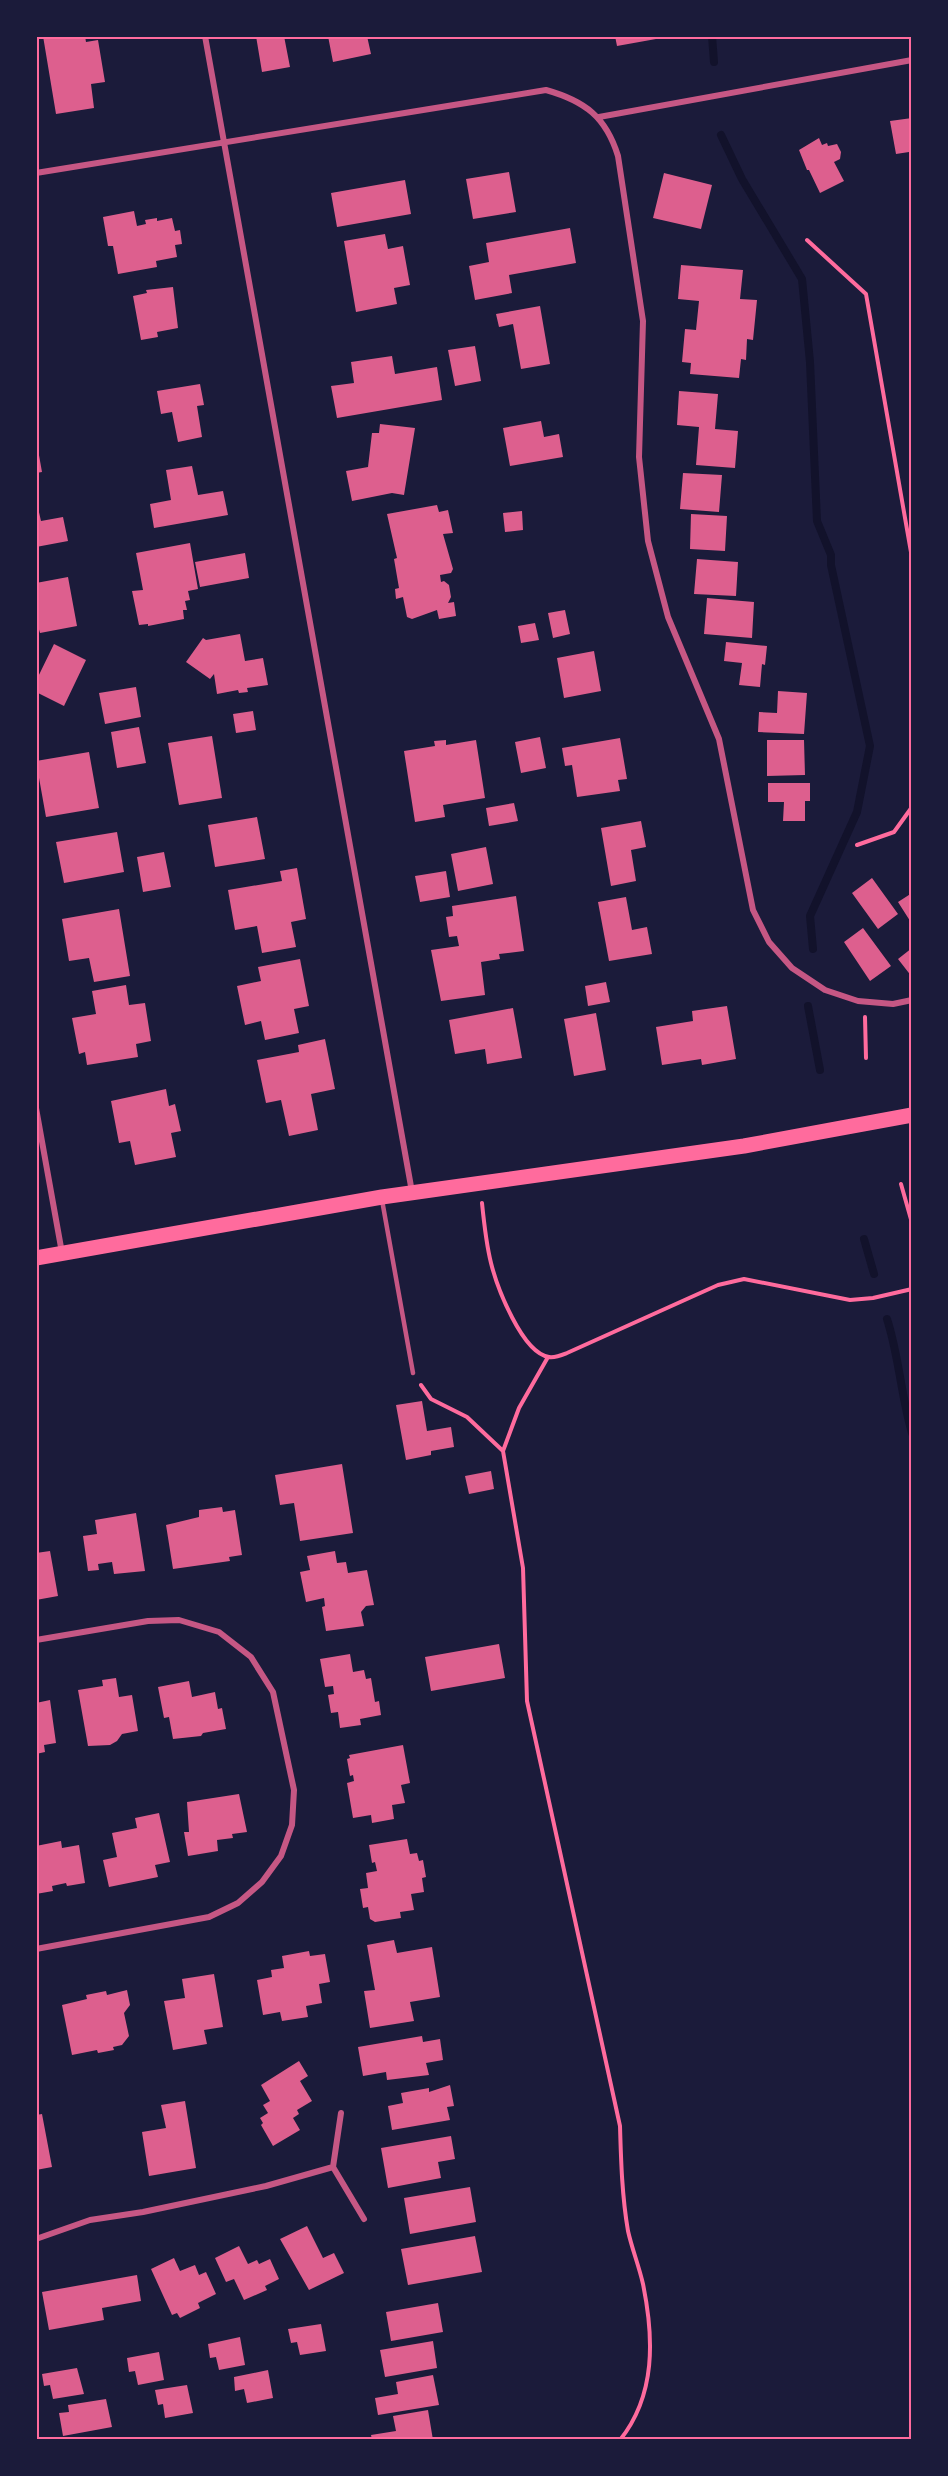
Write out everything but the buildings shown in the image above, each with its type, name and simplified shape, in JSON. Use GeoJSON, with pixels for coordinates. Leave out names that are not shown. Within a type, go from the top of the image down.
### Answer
{"type":"FeatureCollection","features":[{"type":"Feature","properties":{"kind":"main road"},"geometry":{"type":"LineString","coordinates":[[36,1258],[381,1197],[744,1146],[912,1115]]}},
{"type":"Feature","properties":{"kind":"street"},"geometry":{"type":"LineString","coordinates":[[205,36],[412,1192]]}},
{"type":"Feature","properties":{"kind":"street"},"geometry":{"type":"LineString","coordinates":[[599,117],[912,60]]}},
{"type":"Feature","properties":{"kind":"street"},"geometry":{"type":"LineString","coordinates":[[36,173],[546,90],[571,97],[599,117],[613,140],[618,156],[643,321],[639,457],[648,541],[668,617],[719,739],[753,910],[769,942],[792,968],[825,990],[867,1002],[893,1004],[912,1000]]}},
{"type":"Feature","properties":{"kind":"street"},"geometry":{"type":"LineString","coordinates":[[36,1108],[62,1253]]}},
{"type":"Feature","properties":{"kind":"street"},"geometry":{"type":"LineString","coordinates":[[36,1640],[148,1621],[179,1620],[219,1632],[251,1657],[273,1692],[294,1790],[292,1825],[281,1856],[262,1882],[238,1903],[209,1917],[36,1949]]}},
{"type":"Feature","properties":{"kind":"street"},"geometry":{"type":"LineString","coordinates":[[341,2113],[333,2167],[364,2219]]}},
{"type":"Feature","properties":{"kind":"street"},"geometry":{"type":"LineString","coordinates":[[36,2239],[90,2220],[143,2212],[266,2186],[333,2167]]}},
{"type":"Feature","properties":{"kind":"lane"},"geometry":{"type":"LineString","coordinates":[[381,1197],[412,1373]]}},
{"type":"Feature","properties":{"kind":"path"},"geometry":{"type":"LineString","coordinates":[[807,240],[866,294],[912,558]]}},
{"type":"Feature","properties":{"kind":"path"},"geometry":{"type":"LineString","coordinates":[[857,845],[894,832],[912,807]]}},
{"type":"Feature","properties":{"kind":"path"},"geometry":{"type":"LineString","coordinates":[[866,1058],[867,1002]]}},
{"type":"Feature","properties":{"kind":"path"},"geometry":{"type":"LineString","coordinates":[[480,1182],[486,1242],[499,1288],[517,1328],[535,1351],[548,1357],[567,1353],[718,1285],[744,1279],[849,1300],[873,1298],[912,1289]]}},
{"type":"Feature","properties":{"kind":"path"},"geometry":{"type":"LineString","coordinates":[[901,1184],[912,1223]]}},
{"type":"Feature","properties":{"kind":"path"},"geometry":{"type":"LineString","coordinates":[[548,1357],[519,1408],[503,1451],[523,1568],[528,1701],[620,2126],[622,2180],[628,2231],[643,2282],[649,2321],[650,2360],[647,2386],[639,2411],[620,2440]]}},
{"type":"Feature","properties":{"kind":"path"},"geometry":{"type":"LineString","coordinates":[[412,1373],[431,1399],[467,1417],[503,1451]]}},
{"type":"Feature","properties":{"kind":"waterway"},"geometry":{"type":"LineString","coordinates":[[712,36],[714,62]]}},
{"type":"Feature","properties":{"kind":"waterway"},"geometry":{"type":"LineString","coordinates":[[721,135],[742,179],[802,279],[810,362],[817,521],[831,555],[831,565],[870,746],[857,812],[810,916],[813,949]]}},
{"type":"Feature","properties":{"kind":"waterway"},"geometry":{"type":"LineString","coordinates":[[808,1006],[820,1070]]}},
{"type":"Feature","properties":{"kind":"waterway"},"geometry":{"type":"LineString","coordinates":[[864,1239],[874,1274]]}},
{"type":"Feature","properties":{"kind":"waterway"},"geometry":{"type":"LineString","coordinates":[[887,1319],[912,1433]]}}]}
